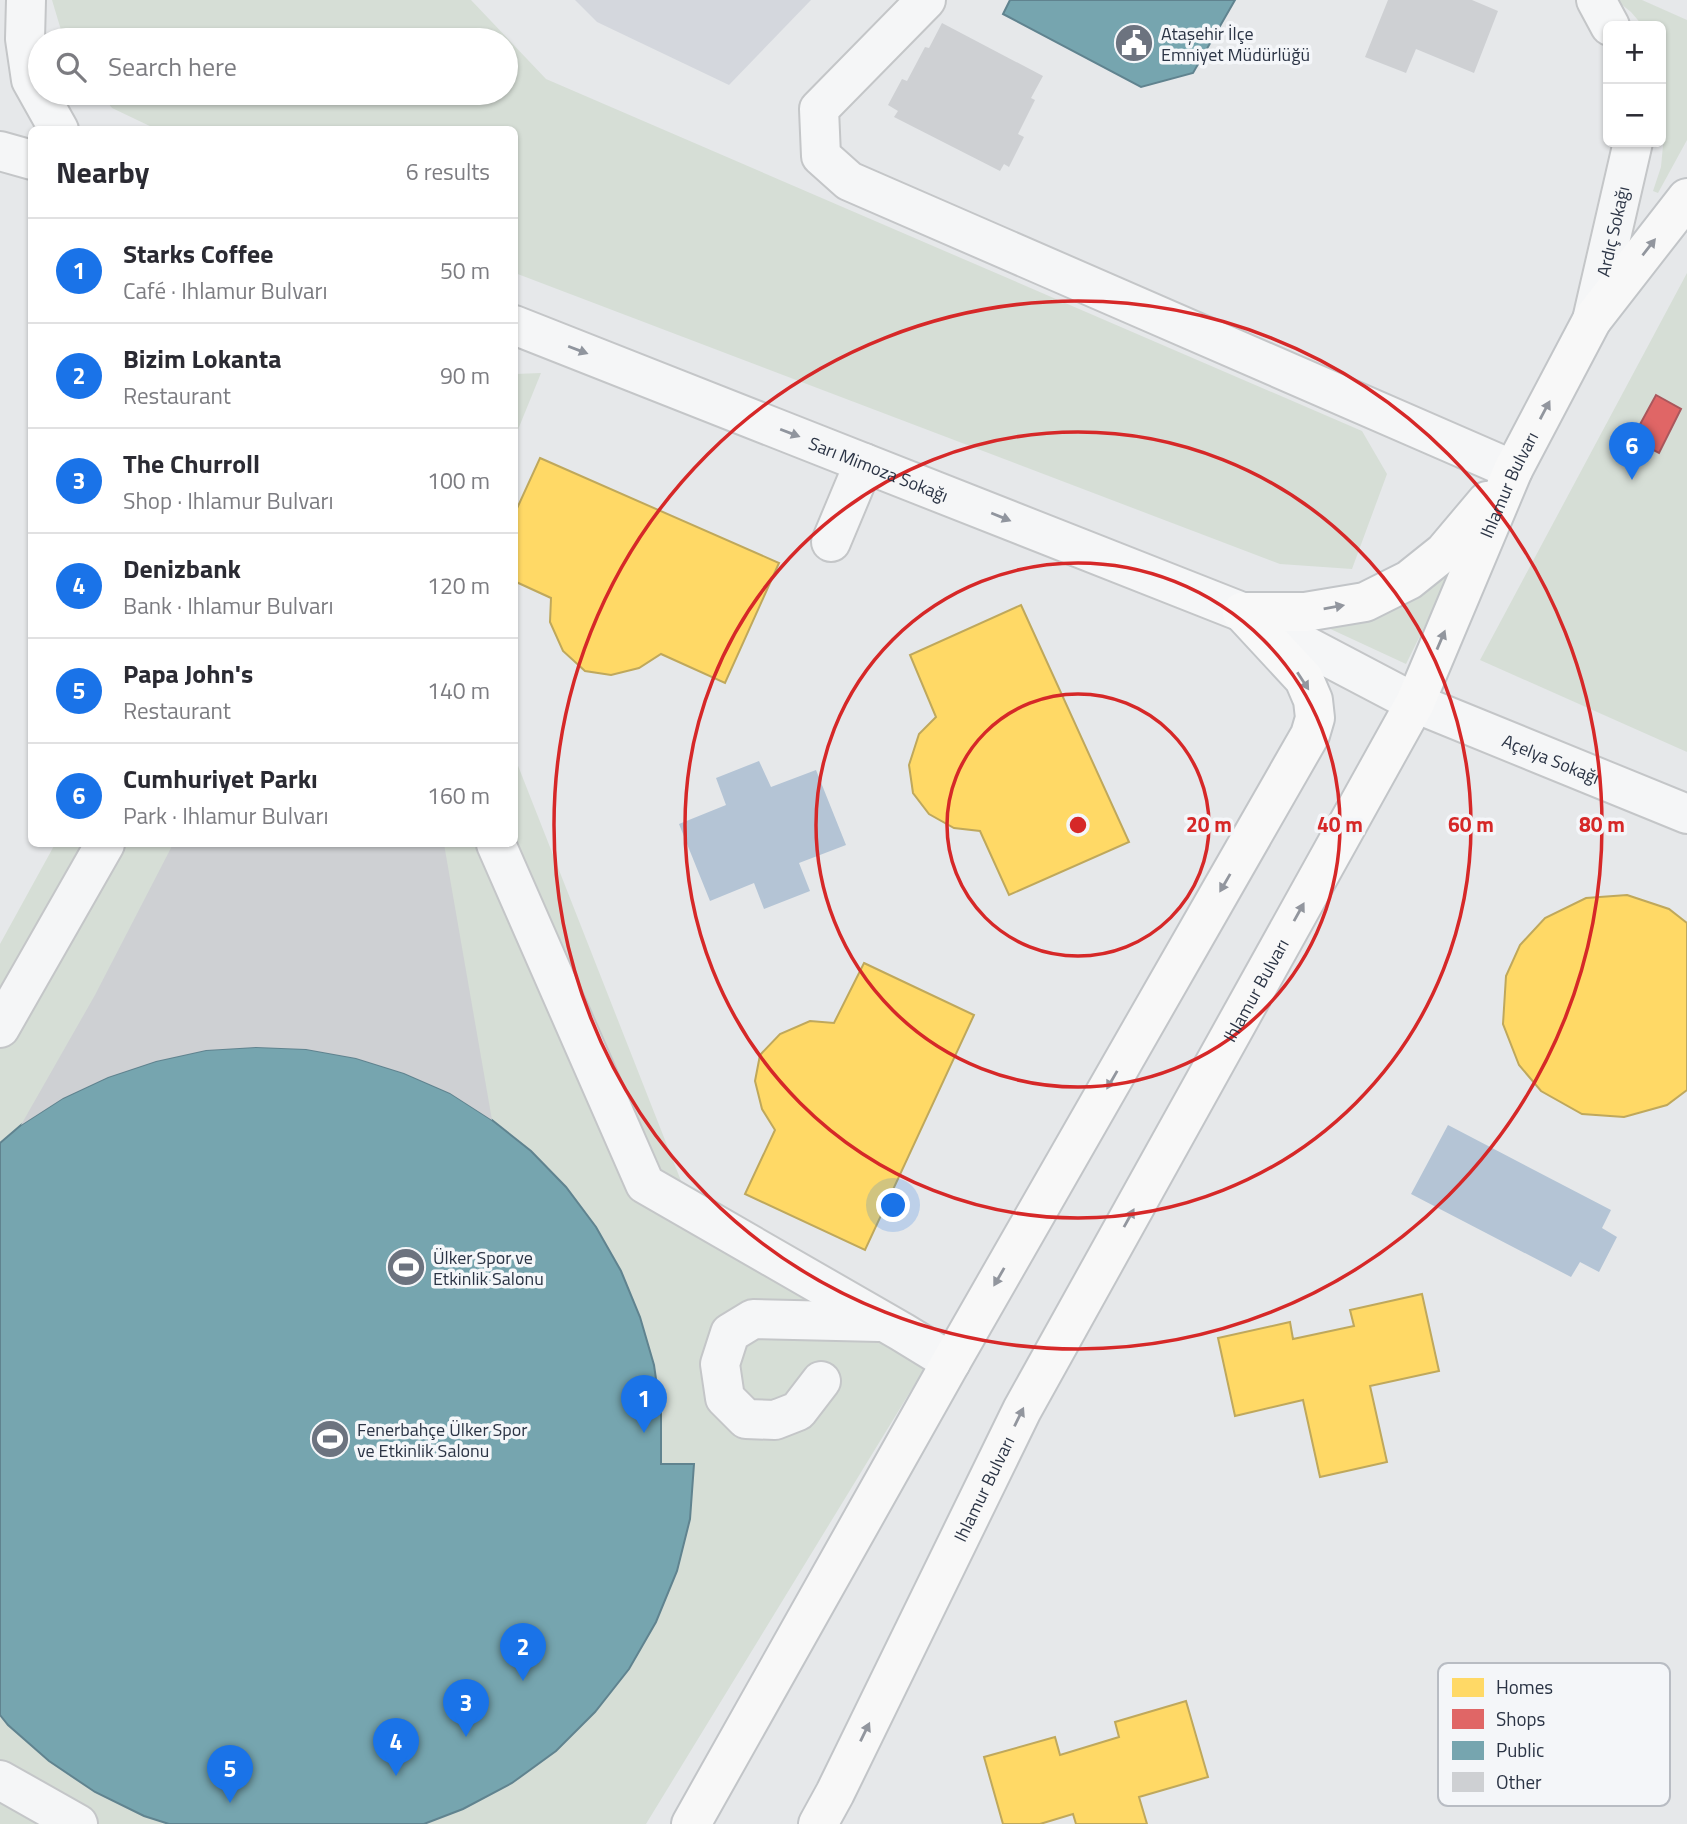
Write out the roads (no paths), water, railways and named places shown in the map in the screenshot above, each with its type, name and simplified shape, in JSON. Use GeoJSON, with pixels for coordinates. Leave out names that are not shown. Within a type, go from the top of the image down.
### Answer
{"type":"FeatureCollection","features":[{"type":"Feature","properties":{"kind":"main road","name":"Ihlamur Bulvarı"},"geometry":{"type":"LineString","coordinates":[[828,1814],[1022,1410],[1415,703],[1513,470],[1592,320],[1687,198]]}},
{"type":"Feature","properties":{"kind":"main road"},"geometry":{"type":"LineString","coordinates":[[1242,612],[1305,612],[1364,602],[1409,580],[1444,552],[1513,470]]}},
{"type":"Feature","properties":{"kind":"main road"},"geometry":{"type":"LineString","coordinates":[[691,1824],[951,1362],[1310,735],[1315,718],[1313,700],[1304,679],[1242,612]]}},
{"type":"Feature","properties":{"kind":"street"},"geometry":{"type":"LineString","coordinates":[[26,0],[25,39],[28,60]]}},
{"type":"Feature","properties":{"kind":"street"},"geometry":{"type":"LineString","coordinates":[[926,0],[819,109],[821,156],[849,181],[1513,470]]}},
{"type":"Feature","properties":{"kind":"street"},"geometry":{"type":"LineString","coordinates":[[1596,0],[1607,21]]}},
{"type":"Feature","properties":{"kind":"street"},"geometry":{"type":"LineString","coordinates":[[45,105],[57,126]]}},
{"type":"Feature","properties":{"kind":"street","name":"Ardıç Sokağı"},"geometry":{"type":"LineString","coordinates":[[1592,320],[1632,147]]}},
{"type":"Feature","properties":{"kind":"street"},"geometry":{"type":"LineString","coordinates":[[0,151],[28,159]]}},
{"type":"Feature","properties":{"kind":"street","name":"Sarı Mimoza Sokağı"},"geometry":{"type":"LineString","coordinates":[[519,337],[863,463],[1242,612],[1415,703]]}},
{"type":"Feature","properties":{"kind":"street"},"geometry":{"type":"LineString","coordinates":[[831,542],[863,463]]}},
{"type":"Feature","properties":{"kind":"street","name":"Açelya Sokağı"},"geometry":{"type":"LineString","coordinates":[[1415,703],[1687,814]]}},
{"type":"Feature","properties":{"kind":"street"},"geometry":{"type":"LineString","coordinates":[[0,1028],[103,847]]}},
{"type":"Feature","properties":{"kind":"street"},"geometry":{"type":"LineString","coordinates":[[497,847],[645,1184],[951,1362]]}},
{"type":"Feature","properties":{"kind":"street"},"geometry":{"type":"LineString","coordinates":[[821,1381],[799,1411],[775,1420],[746,1419],[725,1398],[720,1364],[730,1333],[753,1319],[885,1322]]}},
{"type":"Feature","properties":{"kind":"street"},"geometry":{"type":"LineString","coordinates":[[0,1780],[78,1824]]}},
{"type":"Feature","properties":{"kind":"water"},"geometry":{"type":"Polygon","coordinates":[[[759,761],[771,787],[816,770],[846,845],[799,863],[810,891],[764,909],[754,883],[710,901],[679,824],[726,805],[716,778],[759,761]]]}},
{"type":"Feature","properties":{"kind":"water"},"geometry":{"type":"Polygon","coordinates":[[[1448,1125],[1611,1210],[1602,1228],[1617,1237],[1599,1272],[1580,1262],[1571,1277],[1411,1194],[1448,1125]]]}},
{"type":"Feature","properties":{"kind":"place","name":"Ataşehir İlçe Emniyet Müdürlüğü"},"geometry":{"type":"Point","coordinates":[1134,43]}},
{"type":"Feature","properties":{"kind":"place","name":"Cumhuriyet Parkı"},"geometry":{"type":"Point","coordinates":[1632,480]}},
{"type":"Feature","properties":{"kind":"place","name":"Ülker Spor ve Etkinlik Salonu"},"geometry":{"type":"Point","coordinates":[406,1267]}},
{"type":"Feature","properties":{"kind":"place","name":"Starks Coffee"},"geometry":{"type":"Point","coordinates":[644,1433]}},
{"type":"Feature","properties":{"kind":"place","name":"Fenerbahçe Ülker Spor ve Etkinlik Salonu"},"geometry":{"type":"Point","coordinates":[330,1439]}},
{"type":"Feature","properties":{"kind":"place","name":"Bizim Lokanta"},"geometry":{"type":"Point","coordinates":[523,1681]}},
{"type":"Feature","properties":{"kind":"place","name":"The Churroll"},"geometry":{"type":"Point","coordinates":[466,1737]}},
{"type":"Feature","properties":{"kind":"place","name":"Denizbank"},"geometry":{"type":"Point","coordinates":[396,1776]}},
{"type":"Feature","properties":{"kind":"place","name":"Papa John's"},"geometry":{"type":"Point","coordinates":[230,1803]}}]}
